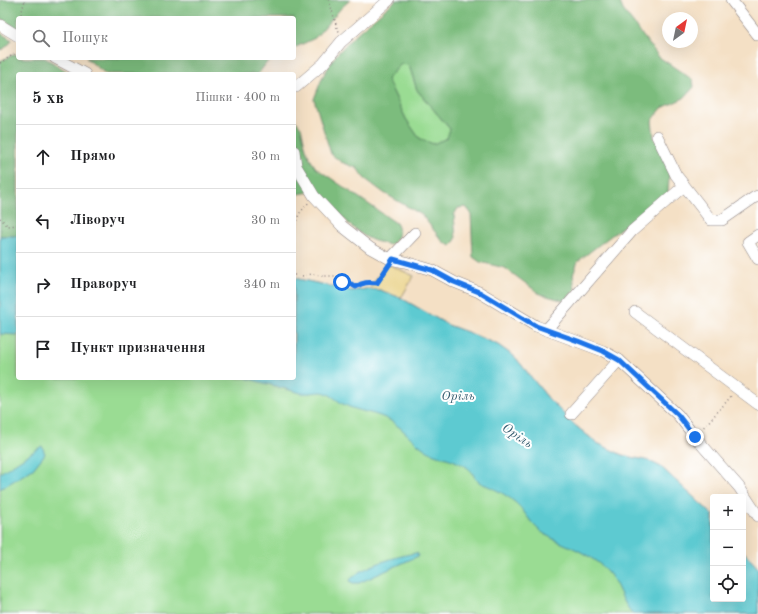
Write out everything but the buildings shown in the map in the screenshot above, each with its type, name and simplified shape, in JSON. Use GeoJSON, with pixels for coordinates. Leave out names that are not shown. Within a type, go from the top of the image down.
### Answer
{"type":"FeatureCollection","features":[{"type":"Feature","properties":{"kind":"street"},"geometry":{"type":"LineString","coordinates":[[296,87],[323,64],[341,42],[389,0]]}},
{"type":"Feature","properties":{"kind":"street"},"geometry":{"type":"LineString","coordinates":[[731,0],[758,34]]}},
{"type":"Feature","properties":{"kind":"street"},"geometry":{"type":"LineString","coordinates":[[0,25],[16,35]]}},
{"type":"Feature","properties":{"kind":"street"},"geometry":{"type":"LineString","coordinates":[[59,60],[81,72]]}},
{"type":"Feature","properties":{"kind":"street"},"geometry":{"type":"LineString","coordinates":[[657,136],[676,175],[711,220],[722,220],[758,196]]}},
{"type":"Feature","properties":{"kind":"street"},"geometry":{"type":"LineString","coordinates":[[296,166],[314,196],[342,226],[370,248],[391,259],[432,270],[454,282],[479,292],[536,326],[603,351],[619,360],[678,415],[695,437],[739,487],[758,516]]}},
{"type":"Feature","properties":{"kind":"street"},"geometry":{"type":"LineString","coordinates":[[546,330],[632,231],[684,186]]}},
{"type":"Feature","properties":{"kind":"street"},"geometry":{"type":"LineString","coordinates":[[391,259],[415,233]]}},
{"type":"Feature","properties":{"kind":"street"},"geometry":{"type":"LineString","coordinates":[[758,235],[748,242],[758,259]]}},
{"type":"Feature","properties":{"kind":"street"},"geometry":{"type":"LineString","coordinates":[[635,312],[758,404]]}},
{"type":"Feature","properties":{"kind":"street"},"geometry":{"type":"LineString","coordinates":[[570,414],[619,360]]}},
{"type":"Feature","properties":{"kind":"path"},"geometry":{"type":"LineString","coordinates":[[21,16],[25,0]]}},
{"type":"Feature","properties":{"kind":"path"},"geometry":{"type":"LineString","coordinates":[[329,0],[340,34],[341,42]]}},
{"type":"Feature","properties":{"kind":"path"},"geometry":{"type":"LineString","coordinates":[[0,63],[16,53]]}},
{"type":"Feature","properties":{"kind":"path"},"geometry":{"type":"LineString","coordinates":[[296,222],[299,214],[314,196]]}},
{"type":"Feature","properties":{"kind":"path"},"geometry":{"type":"LineString","coordinates":[[0,218],[8,226],[16,225]]}},
{"type":"Feature","properties":{"kind":"path"},"geometry":{"type":"LineString","coordinates":[[296,276],[312,274],[321,276],[336,276],[342,282],[356,287],[361,283],[377,283],[391,259]]}},
{"type":"Feature","properties":{"kind":"path"},"geometry":{"type":"LineString","coordinates":[[695,437],[736,389]]}},
{"type":"Feature","properties":{"kind":"green space"},"geometry":{"type":"Polygon","coordinates":[[[0,0],[350,0],[315,38],[296,47],[296,16],[16,16],[16,28],[0,18],[0,0]]]}},
{"type":"Feature","properties":{"kind":"green space"},"geometry":{"type":"Polygon","coordinates":[[[396,0],[619,0],[623,10],[659,57],[693,80],[694,87],[684,98],[662,108],[652,121],[654,137],[670,162],[668,192],[578,261],[573,275],[575,290],[565,301],[540,294],[505,268],[480,262],[473,257],[471,213],[466,207],[458,208],[454,215],[456,239],[451,246],[443,242],[422,215],[384,193],[364,178],[357,168],[341,162],[331,154],[314,99],[323,76],[336,55],[357,33],[396,0]],[[401,64],[387,79],[406,119],[419,138],[433,144],[447,138],[450,129],[417,90],[409,65],[401,64]]]}},
{"type":"Feature","properties":{"kind":"green space"},"geometry":{"type":"Polygon","coordinates":[[[0,33],[12,40],[7,46],[0,50],[0,33]]]}},
{"type":"Feature","properties":{"kind":"green space"},"geometry":{"type":"Polygon","coordinates":[[[16,54],[16,60],[48,60],[68,72],[16,72],[16,236],[0,236],[0,61],[16,54]]]}},
{"type":"Feature","properties":{"kind":"green space"},"geometry":{"type":"Polygon","coordinates":[[[88,60],[270,60],[260,72],[104,72],[88,60]]]}},
{"type":"Feature","properties":{"kind":"green space"},"geometry":{"type":"Polygon","coordinates":[[[401,64],[409,65],[417,90],[450,129],[448,138],[433,144],[419,138],[406,119],[387,79],[401,64]]]}},
{"type":"Feature","properties":{"kind":"green space"},"geometry":{"type":"Polygon","coordinates":[[[296,121],[301,127],[306,149],[316,168],[396,223],[399,232],[397,238],[390,245],[374,241],[364,236],[351,226],[323,195],[313,192],[296,195],[296,121]]]}},
{"type":"Feature","properties":{"kind":"green space"},"geometry":{"type":"Polygon","coordinates":[[[0,236],[16,236],[16,380],[296,380],[296,278],[352,291],[366,289],[380,290],[401,298],[448,325],[498,345],[515,357],[548,398],[576,426],[597,443],[622,455],[649,461],[661,467],[710,512],[710,602],[746,602],[746,554],[758,568],[758,614],[0,614],[0,236]]]}},
{"type":"Feature","properties":{"kind":"sand"},"geometry":{"type":"Polygon","coordinates":[[[386,263],[414,276],[401,298],[380,290],[369,290],[386,263]]]}},
{"type":"Feature","properties":{"kind":"water"},"geometry":{"type":"Polygon","coordinates":[[[0,236],[16,236],[16,335],[0,334],[0,236]]]}},
{"type":"Feature","properties":{"kind":"water","name":"Орiль"},"geometry":{"type":"Polygon","coordinates":[[[296,278],[352,291],[366,289],[380,290],[401,298],[448,325],[498,345],[515,357],[548,398],[576,426],[597,443],[622,455],[649,461],[661,467],[710,512],[710,602],[746,602],[746,554],[758,568],[758,614],[633,614],[614,581],[603,567],[585,554],[543,533],[533,524],[516,503],[500,492],[479,482],[472,472],[465,466],[426,450],[400,428],[385,418],[349,407],[322,392],[306,393],[253,380],[296,380],[296,278]]]}},
{"type":"Feature","properties":{"kind":"water"},"geometry":{"type":"Polygon","coordinates":[[[42,446],[45,454],[33,469],[0,489],[0,473],[42,446]]]}},
{"type":"Feature","properties":{"kind":"water"},"geometry":{"type":"Polygon","coordinates":[[[416,553],[418,556],[359,583],[353,583],[350,580],[371,566],[390,559],[416,553]]]}},
{"type":"Feature","properties":{"kind":"route"},"geometry":{"type":"LineString","coordinates":[[342,282],[356,287],[361,283],[377,283],[393,259],[432,270],[454,282],[479,292],[536,326],[603,351],[619,360],[678,415],[695,437]]}},
{"type":"Feature","properties":{"kind":"water label","name":"Оріль"},"geometry":{"type":"Point","coordinates":[517,436]}}]}
